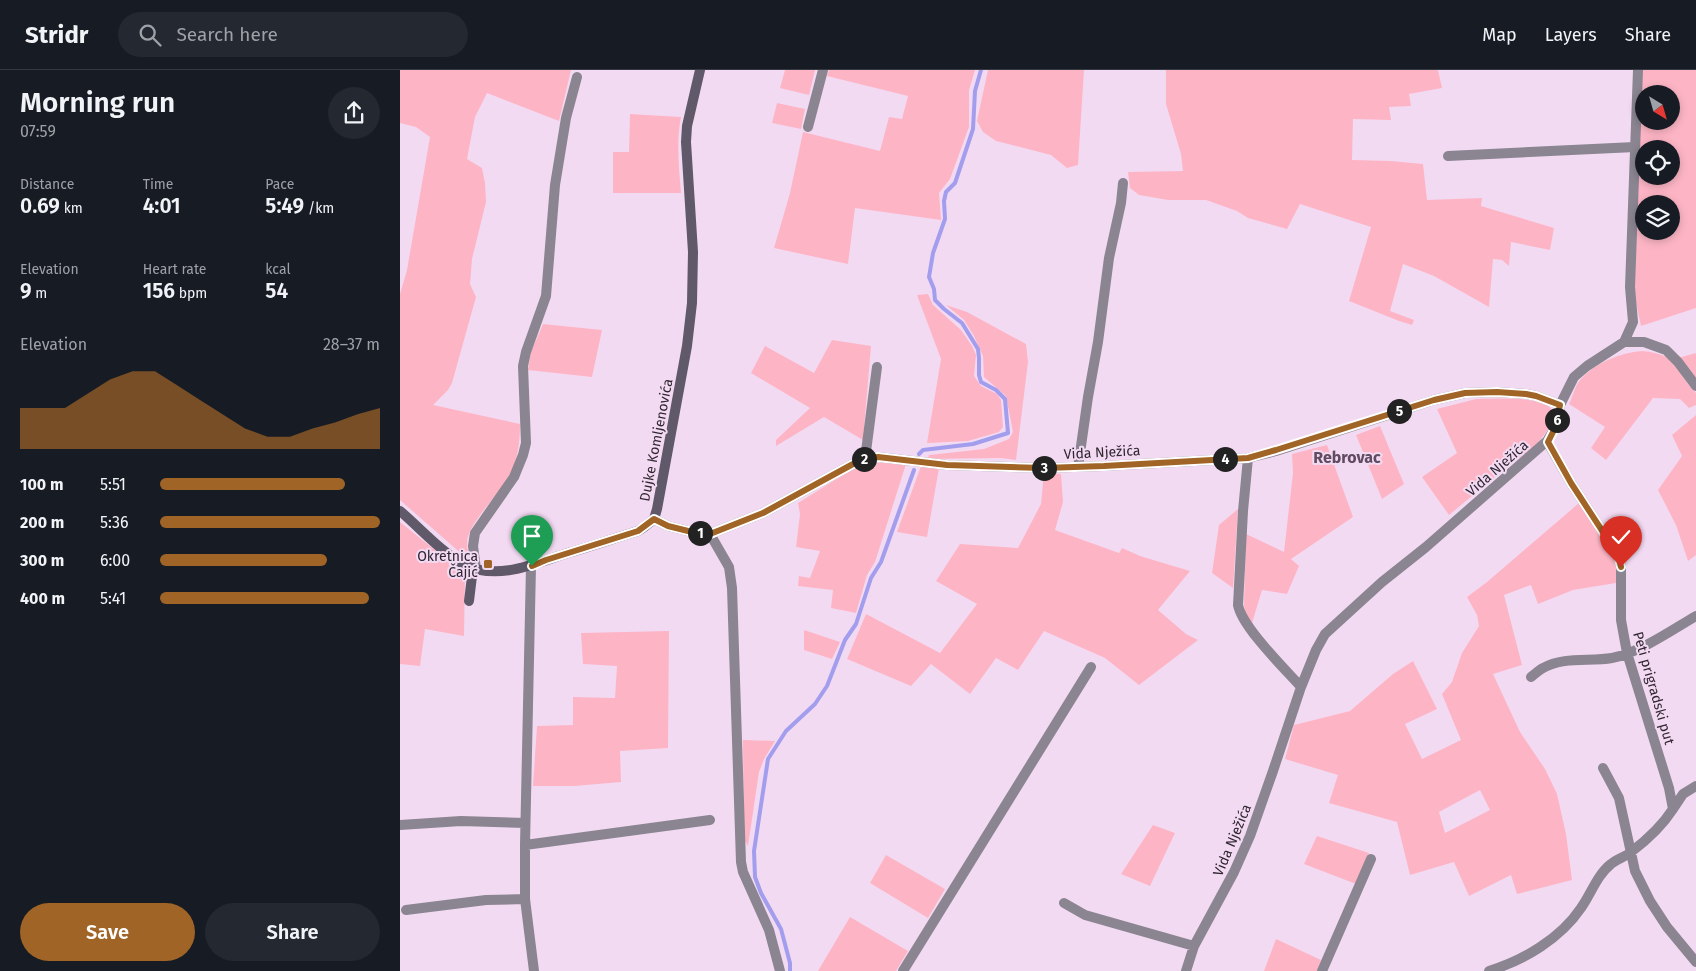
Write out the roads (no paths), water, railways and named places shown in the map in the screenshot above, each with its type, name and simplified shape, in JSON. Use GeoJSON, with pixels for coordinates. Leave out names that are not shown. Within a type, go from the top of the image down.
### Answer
{"type":"FeatureCollection","features":[{"type":"Feature","properties":{"kind":"street","name":"Dujke Komljenovića"},"geometry":{"type":"LineString","coordinates":[[475,568],[493,571],[532,566],[638,531],[654,519],[665,469],[690,320],[693,252],[686,142],[687,126],[700,70]]}},
{"type":"Feature","properties":{"kind":"street"},"geometry":{"type":"LineString","coordinates":[[808,127],[823,70]]}},
{"type":"Feature","properties":{"kind":"street"},"geometry":{"type":"LineString","coordinates":[[1635,140],[1638,70]]}},
{"type":"Feature","properties":{"kind":"street"},"geometry":{"type":"LineString","coordinates":[[469,601],[475,568],[473,546],[475,533],[514,477],[526,443],[523,366],[526,352],[546,296],[555,185],[566,118],[577,77]]}},
{"type":"Feature","properties":{"kind":"street"},"geometry":{"type":"LineString","coordinates":[[1448,156],[1635,147],[1630,287],[1633,322],[1644,342]]}},
{"type":"Feature","properties":{"kind":"street"},"geometry":{"type":"LineString","coordinates":[[1078,467],[1109,258],[1121,202],[1123,183]]}},
{"type":"Feature","properties":{"kind":"street"},"geometry":{"type":"LineString","coordinates":[[1633,322],[1624,342],[1644,342],[1666,350],[1696,386]]}},
{"type":"Feature","properties":{"kind":"street","name":"Vida Nježića"},"geometry":{"type":"LineString","coordinates":[[1186,971],[1194,946],[1234,872],[1250,836],[1301,687],[1316,650],[1326,634],[1382,582],[1433,541],[1548,442],[1555,428],[1560,405],[1574,376],[1624,342]]}},
{"type":"Feature","properties":{"kind":"street"},"geometry":{"type":"LineString","coordinates":[[865,459],[877,367]]}},
{"type":"Feature","properties":{"kind":"street","name":"Vida Nježića"},"geometry":{"type":"LineString","coordinates":[[710,534],[763,513],[865,459],[883,457],[921,463],[1044,468],[1248,458],[1434,400],[1465,393],[1497,392],[1526,394],[1560,405]]}},
{"type":"Feature","properties":{"kind":"street","name":"Peti prigradski put"},"geometry":{"type":"LineString","coordinates":[[1548,442],[1571,483],[1618,555],[1621,567],[1621,620],[1627,653],[1673,809]]}},
{"type":"Feature","properties":{"kind":"street"},"geometry":{"type":"LineString","coordinates":[[1248,458],[1243,511],[1239,612],[1251,630],[1301,687]]}},
{"type":"Feature","properties":{"kind":"street"},"geometry":{"type":"LineString","coordinates":[[400,511],[452,557],[475,568]]}},
{"type":"Feature","properties":{"kind":"street"},"geometry":{"type":"LineString","coordinates":[[654,519],[701,534],[710,534],[728,567],[732,588],[736,664],[741,862],[743,872],[769,930],[780,971]]}},
{"type":"Feature","properties":{"kind":"street"},"geometry":{"type":"LineString","coordinates":[[532,566],[524,844],[525,899],[534,971]]}},
{"type":"Feature","properties":{"kind":"street"},"geometry":{"type":"LineString","coordinates":[[1531,677],[1544,668],[1556,663],[1612,658],[1627,653],[1662,636],[1696,616]]}},
{"type":"Feature","properties":{"kind":"street"},"geometry":{"type":"LineString","coordinates":[[903,971],[1090,667]]}},
{"type":"Feature","properties":{"kind":"street"},"geometry":{"type":"LineString","coordinates":[[1603,768],[1619,798],[1635,871],[1650,901],[1667,927],[1695,958]]}},
{"type":"Feature","properties":{"kind":"street"},"geometry":{"type":"LineString","coordinates":[[1488,971],[1511,968],[1560,932],[1582,908],[1610,864],[1630,853],[1657,829],[1683,794],[1696,786]]}},
{"type":"Feature","properties":{"kind":"street"},"geometry":{"type":"LineString","coordinates":[[524,844],[710,820]]}},
{"type":"Feature","properties":{"kind":"street"},"geometry":{"type":"LineString","coordinates":[[400,825],[461,821],[525,823]]}},
{"type":"Feature","properties":{"kind":"street"},"geometry":{"type":"LineString","coordinates":[[1322,971],[1371,859]]}},
{"type":"Feature","properties":{"kind":"street"},"geometry":{"type":"LineString","coordinates":[[406,910],[486,900],[525,899]]}},
{"type":"Feature","properties":{"kind":"street"},"geometry":{"type":"LineString","coordinates":[[1064,903],[1085,915],[1194,946]]}},
{"type":"Feature","properties":{"kind":"waterway"},"geometry":{"type":"LineString","coordinates":[[919,454],[923,450],[973,444],[1008,433],[1005,399],[996,390],[981,382],[978,349],[962,323],[935,300],[934,289],[929,277],[933,253],[945,219],[944,201],[946,192],[955,183],[973,129],[975,91],[981,70]]}},
{"type":"Feature","properties":{"kind":"waterway"},"geometry":{"type":"LineString","coordinates":[[790,971],[790,963],[781,929],[761,893],[755,877],[754,851],[768,759],[786,731],[815,704],[827,686],[845,640],[856,624],[871,578],[881,562],[914,470]]}},
{"type":"Feature","properties":{"kind":"place","name":"Okretnica Čajić"},"geometry":{"type":"Point","coordinates":[488,564]}},
{"type":"Feature","properties":{"kind":"district","name":"Rebrovac"},"geometry":{"type":"Point","coordinates":[1347,457]}}]}
